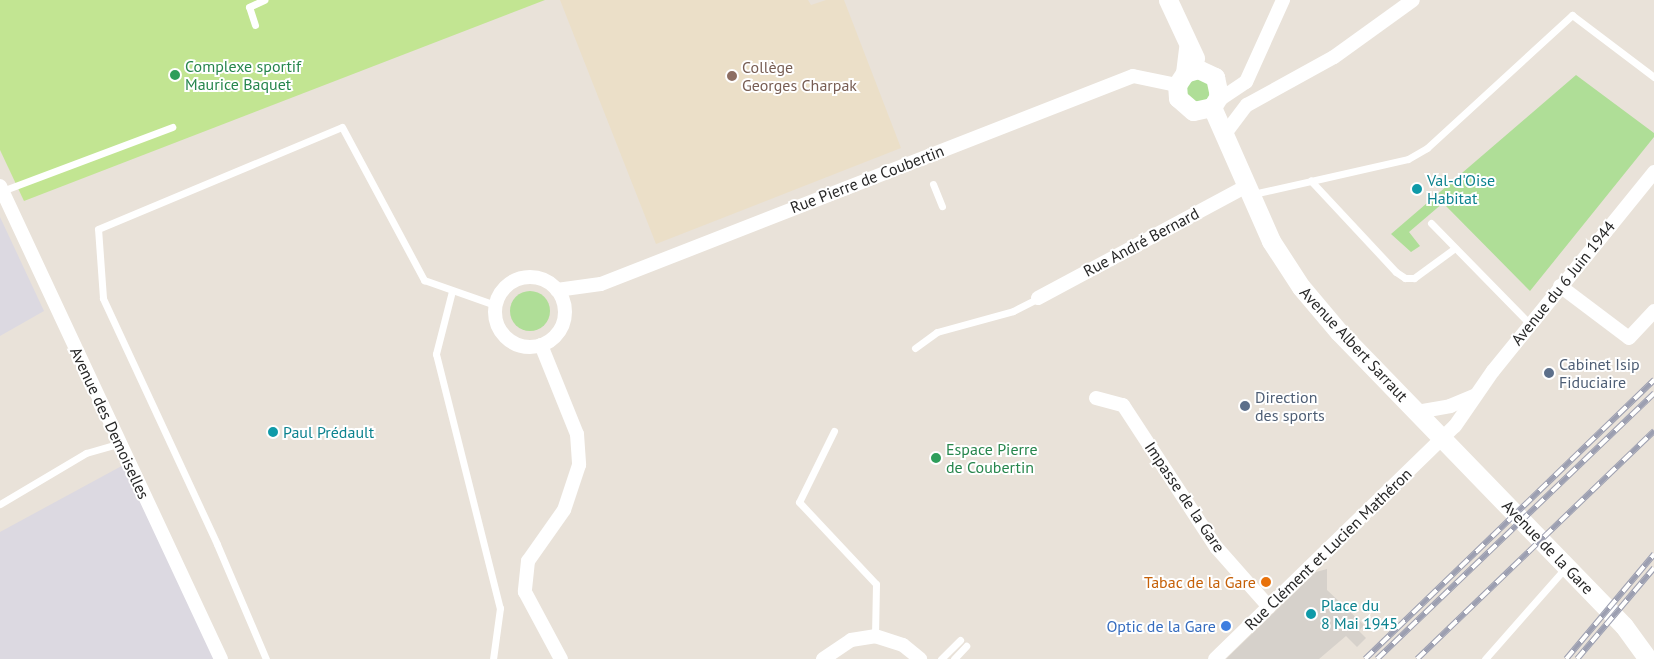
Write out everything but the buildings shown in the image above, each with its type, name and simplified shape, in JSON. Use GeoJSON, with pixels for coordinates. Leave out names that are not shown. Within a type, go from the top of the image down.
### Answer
{"type":"FeatureCollection","features":[{"type":"Feature","properties":{"kind":"street"},"geometry":{"type":"LineString","coordinates":[[1168,0],[1188,48],[1204,70],[1218,82],[1241,86],[1263,94]]}},
{"type":"Feature","properties":{"kind":"street"},"geometry":{"type":"LineString","coordinates":[[1188,48],[1178,98],[1186,108],[1200,112],[1214,105],[1241,86],[1284,0]]}},
{"type":"Feature","properties":{"kind":"street"},"geometry":{"type":"LineString","coordinates":[[1224,135],[1247,105],[1263,94],[1334,57],[1414,0]]}},
{"type":"Feature","properties":{"kind":"street"},"geometry":{"type":"LineString","coordinates":[[1181,79],[1204,70]]}},
{"type":"Feature","properties":{"kind":"street","name":"Rue Pierre de Coubertin"},"geometry":{"type":"LineString","coordinates":[[557,290],[601,284],[1133,76],[1181,79]]}},
{"type":"Feature","properties":{"kind":"street","name":"Avenue Albert Sarraut"},"geometry":{"type":"LineString","coordinates":[[1218,82],[1214,105],[1247,191],[1270,241],[1301,287],[1339,332],[1442,440]]}},
{"type":"Feature","properties":{"kind":"street","name":"Avenue du 6 Juin 1944"},"geometry":{"type":"LineString","coordinates":[[1442,440],[1455,426],[1474,396],[1560,286],[1654,172]]}},
{"type":"Feature","properties":{"kind":"street","name":"Avenue des Demoiselles"},"geometry":{"type":"LineString","coordinates":[[1,189],[221,659]]}},
{"type":"Feature","properties":{"kind":"street","name":"Rue André Bernard"},"geometry":{"type":"LineString","coordinates":[[1038,298],[1247,191]]}},
{"type":"Feature","properties":{"kind":"street"},"geometry":{"type":"LineString","coordinates":[[538,278],[557,290],[564,305],[564,321],[559,331],[541,345],[520,346],[503,334],[497,325],[495,304],[499,294],[516,280],[538,278]]}},
{"type":"Feature","properties":{"kind":"street"},"geometry":{"type":"LineString","coordinates":[[1560,286],[1629,338],[1654,311]]}},
{"type":"Feature","properties":{"kind":"street"},"geometry":{"type":"LineString","coordinates":[[541,345],[577,434],[579,465],[564,510],[528,560],[525,592],[561,659]]}},
{"type":"Feature","properties":{"kind":"street","name":"Avenue du 6 Juin 1944"},"geometry":{"type":"LineString","coordinates":[[1417,412],[1450,406],[1474,396]]}},
{"type":"Feature","properties":{"kind":"street","name":"Impasse de la Gare"},"geometry":{"type":"LineString","coordinates":[[1096,398],[1123,405],[1216,547],[1269,607]]}},
{"type":"Feature","properties":{"kind":"street","name":"Avenue de la Gare"},"geometry":{"type":"LineString","coordinates":[[1442,440],[1567,566],[1630,633],[1648,659]]}},
{"type":"Feature","properties":{"kind":"street","name":"Rue Clément et Lucien Mathéron"},"geometry":{"type":"LineString","coordinates":[[1214,659],[1442,440]]}},
{"type":"Feature","properties":{"kind":"street"},"geometry":{"type":"LineString","coordinates":[[822,659],[851,640],[875,636],[903,645],[920,659]]}},
{"type":"Feature","properties":{"kind":"lane"},"geometry":{"type":"LineString","coordinates":[[255,26],[249,7],[264,0]]}},
{"type":"Feature","properties":{"kind":"lane"},"geometry":{"type":"LineString","coordinates":[[1247,191],[1311,182],[1408,159],[1427,148],[1572,15],[1654,77]]}},
{"type":"Feature","properties":{"kind":"lane"},"geometry":{"type":"LineString","coordinates":[[1,189],[172,127]]}},
{"type":"Feature","properties":{"kind":"lane"},"geometry":{"type":"LineString","coordinates":[[266,659],[217,544],[103,298],[98,229],[342,127],[424,280],[495,304]]}},
{"type":"Feature","properties":{"kind":"lane"},"geometry":{"type":"LineString","coordinates":[[1311,182],[1396,272],[1405,278],[1414,278],[1455,248]]}},
{"type":"Feature","properties":{"kind":"lane"},"geometry":{"type":"LineString","coordinates":[[933,184],[942,206]]}},
{"type":"Feature","properties":{"kind":"lane"},"geometry":{"type":"LineString","coordinates":[[1430,223],[1530,324]]}},
{"type":"Feature","properties":{"kind":"lane"},"geometry":{"type":"LineString","coordinates":[[452,291],[436,354],[500,608],[493,659]]}},
{"type":"Feature","properties":{"kind":"lane"},"geometry":{"type":"LineString","coordinates":[[916,348],[937,332],[1013,311],[1038,298]]}},
{"type":"Feature","properties":{"kind":"lane"},"geometry":{"type":"LineString","coordinates":[[834,431],[799,502],[876,584],[875,636]]}},
{"type":"Feature","properties":{"kind":"lane"},"geometry":{"type":"LineString","coordinates":[[0,504],[86,453],[120,443]]}},
{"type":"Feature","properties":{"kind":"lane"},"geometry":{"type":"LineString","coordinates":[[1485,659],[1567,566]]}},
{"type":"Feature","properties":{"kind":"lane"},"geometry":{"type":"LineString","coordinates":[[940,659],[960,640]]}},
{"type":"Feature","properties":{"kind":"lane"},"geometry":{"type":"LineString","coordinates":[[954,659],[966,646]]}},
{"type":"Feature","properties":{"kind":"shaded area","name":"Collège Georges Charpak"},"geometry":{"type":"Polygon","coordinates":[[[560,0],[808,0],[811,5],[826,0],[844,0],[901,148],[656,244],[560,0]]]}},
{"type":"Feature","properties":{"kind":"shaded area"},"geometry":{"type":"Polygon","coordinates":[[[0,217],[44,311],[0,336],[0,217]]]}},
{"type":"Feature","properties":{"kind":"shaded area"},"geometry":{"type":"Polygon","coordinates":[[[129,462],[221,659],[0,659],[0,532],[129,462]]]}},
{"type":"Feature","properties":{"kind":"shaded area","name":"Place du 8 Mai 1945"},"geometry":{"type":"Polygon","coordinates":[[[1327,569],[1327,590],[1364,625],[1359,631],[1366,638],[1357,647],[1346,636],[1319,659],[1226,659],[1316,572],[1327,569]]]}},
{"type":"Feature","properties":{"kind":"green space","name":"Complexe sportif Maurice Baquet"},"geometry":{"type":"Polygon","coordinates":[[[0,0],[545,0],[24,201],[0,150],[0,0]]]}},
{"type":"Feature","properties":{"kind":"green space"},"geometry":{"type":"Polygon","coordinates":[[[1576,75],[1654,133],[1654,137],[1530,291],[1443,203],[1409,232],[1420,246],[1411,252],[1391,234],[1576,75]]]}},
{"type":"Feature","properties":{"kind":"green space"},"geometry":{"type":"Polygon","coordinates":[[[1198,78],[1209,84],[1209,97],[1203,103],[1187,99],[1185,87],[1190,81],[1198,78]]]}},
{"type":"Feature","properties":{"kind":"green space"},"geometry":{"type":"Polygon","coordinates":[[[534,291],[541,294],[547,300],[550,311],[549,319],[541,328],[534,331],[526,331],[519,328],[511,319],[510,307],[513,300],[522,292],[534,291]]]}},
{"type":"Feature","properties":{"kind":"railway"},"geometry":{"type":"LineString","coordinates":[[1365,659],[1654,380]]}},
{"type":"Feature","properties":{"kind":"railway"},"geometry":{"type":"LineString","coordinates":[[1377,659],[1654,393]]}},
{"type":"Feature","properties":{"kind":"railway"},"geometry":{"type":"LineString","coordinates":[[1417,659],[1654,431]]}},
{"type":"Feature","properties":{"kind":"railway"},"geometry":{"type":"LineString","coordinates":[[1566,659],[1654,554]]}},
{"type":"Feature","properties":{"kind":"railway"},"geometry":{"type":"LineString","coordinates":[[1577,659],[1654,568]]}},
{"type":"Feature","properties":{"kind":"place","name":"Complexe sportif Maurice Baquet"},"geometry":{"type":"Point","coordinates":[175,75]}},
{"type":"Feature","properties":{"kind":"place","name":"Collège Georges Charpak"},"geometry":{"type":"Point","coordinates":[732,76]}},
{"type":"Feature","properties":{"kind":"place","name":"Val-d'Oise Habitat"},"geometry":{"type":"Point","coordinates":[1417,189]}},
{"type":"Feature","properties":{"kind":"place","name":"Cabinet Isip Fiduciaire"},"geometry":{"type":"Point","coordinates":[1549,373]}},
{"type":"Feature","properties":{"kind":"place","name":"Direction des sports"},"geometry":{"type":"Point","coordinates":[1245,406]}},
{"type":"Feature","properties":{"kind":"place","name":"Paul Prédault"},"geometry":{"type":"Point","coordinates":[273,432]}},
{"type":"Feature","properties":{"kind":"place","name":"Espace Pierre de Coubertin"},"geometry":{"type":"Point","coordinates":[936,458]}},
{"type":"Feature","properties":{"kind":"place","name":"Tabac de la Gare"},"geometry":{"type":"Point","coordinates":[1266,582]}},
{"type":"Feature","properties":{"kind":"place","name":"Place du 8 Mai 1945"},"geometry":{"type":"Point","coordinates":[1311,614]}},
{"type":"Feature","properties":{"kind":"place","name":"Optic de la Gare"},"geometry":{"type":"Point","coordinates":[1226,626]}}]}
